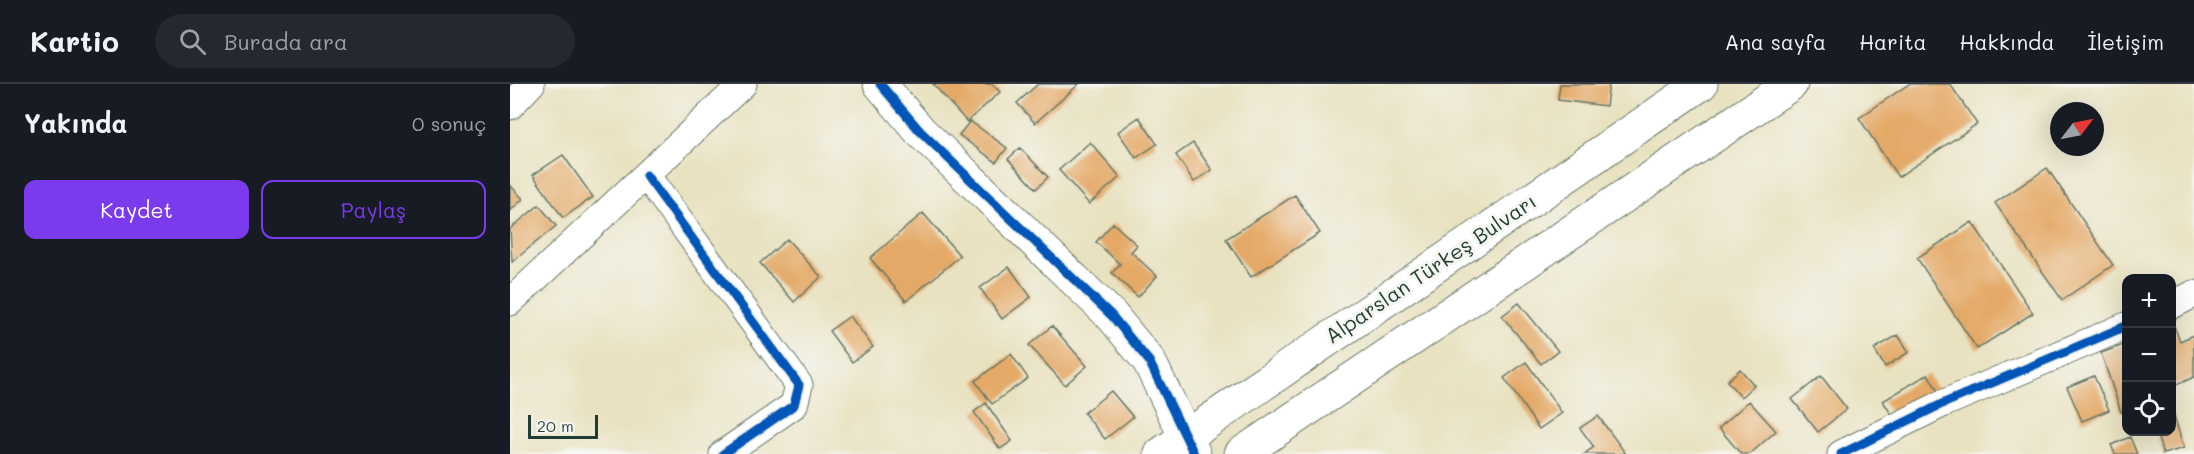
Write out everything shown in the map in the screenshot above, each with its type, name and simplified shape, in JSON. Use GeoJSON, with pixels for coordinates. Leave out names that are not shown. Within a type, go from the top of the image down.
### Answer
{"type":"FeatureCollection","features":[{"type":"Feature","properties":{"kind":"main road"},"geometry":{"type":"LineString","coordinates":[[880,84],[920,131],[1112,316],[1149,361],[1180,448]]}},
{"type":"Feature","properties":{"kind":"main road","name":"Alparslan Türkeş Bulvarı"},"geometry":{"type":"LineString","coordinates":[[1180,448],[1701,84]]}},
{"type":"Feature","properties":{"kind":"main road"},"geometry":{"type":"LineString","coordinates":[[1241,454],[1791,84]]}},
{"type":"Feature","properties":{"kind":"street"},"geometry":{"type":"LineString","coordinates":[[510,106],[531,84]]}},
{"type":"Feature","properties":{"kind":"street"},"geometry":{"type":"LineString","coordinates":[[510,302],[743,84]]}},
{"type":"Feature","properties":{"kind":"street"},"geometry":{"type":"LineString","coordinates":[[646,175],[799,385],[794,405],[723,454]]}},
{"type":"Feature","properties":{"kind":"street"},"geometry":{"type":"LineString","coordinates":[[2176,303],[2194,294]]}},
{"type":"Feature","properties":{"kind":"street"},"geometry":{"type":"LineString","coordinates":[[1841,454],[1942,404],[2122,328]]}},
{"type":"Feature","properties":{"kind":"building"},"geometry":{"type":"Polygon","coordinates":[[[933,84],[992,84],[1000,92],[967,122],[933,84]]]}},
{"type":"Feature","properties":{"kind":"building"},"geometry":{"type":"Polygon","coordinates":[[[1038,84],[1079,84],[1035,123],[1017,103],[1038,84]]]}},
{"type":"Feature","properties":{"kind":"building"},"geometry":{"type":"Polygon","coordinates":[[[1560,84],[1609,84],[1606,106],[1558,100],[1560,84]]]}},
{"type":"Feature","properties":{"kind":"building"},"geometry":{"type":"Polygon","coordinates":[[[1909,84],[1950,84],[1977,124],[1898,177],[1859,118],[1909,84]]]}},
{"type":"Feature","properties":{"kind":"building"},"geometry":{"type":"Polygon","coordinates":[[[1139,117],[1157,144],[1136,158],[1118,132],[1139,117]]]}},
{"type":"Feature","properties":{"kind":"building"},"geometry":{"type":"Polygon","coordinates":[[[970,121],[1007,148],[996,162],[959,135],[970,121]]]}},
{"type":"Feature","properties":{"kind":"building"},"geometry":{"type":"Polygon","coordinates":[[[1090,142],[1120,177],[1089,204],[1059,170],[1090,142]]]}},
{"type":"Feature","properties":{"kind":"building"},"geometry":{"type":"Polygon","coordinates":[[[1193,143],[1212,170],[1194,182],[1176,155],[1193,143]]]}},
{"type":"Feature","properties":{"kind":"building"},"geometry":{"type":"Polygon","coordinates":[[[1020,148],[1048,177],[1036,189],[1008,159],[1020,148]]]}},
{"type":"Feature","properties":{"kind":"building"},"geometry":{"type":"Polygon","coordinates":[[[563,155],[593,197],[563,218],[533,175],[563,155]]]}},
{"type":"Feature","properties":{"kind":"building"},"geometry":{"type":"Polygon","coordinates":[[[2047,168],[2113,265],[2062,300],[1995,203],[2047,168]]]}},
{"type":"Feature","properties":{"kind":"building"},"geometry":{"type":"Polygon","coordinates":[[[510,185],[523,199],[510,211],[510,185]]]}},
{"type":"Feature","properties":{"kind":"building"},"geometry":{"type":"Polygon","coordinates":[[[1295,195],[1320,233],[1251,277],[1226,239],[1295,195]]]}},
{"type":"Feature","properties":{"kind":"building"},"geometry":{"type":"Polygon","coordinates":[[[539,205],[556,226],[512,262],[510,229],[539,205]]]}},
{"type":"Feature","properties":{"kind":"building"},"geometry":{"type":"Polygon","coordinates":[[[923,213],[960,256],[906,301],[870,258],[923,213]]]}},
{"type":"Feature","properties":{"kind":"building"},"geometry":{"type":"Polygon","coordinates":[[[1972,222],[2033,313],[1977,349],[1917,258],[1972,222]]]}},
{"type":"Feature","properties":{"kind":"building"},"geometry":{"type":"Polygon","coordinates":[[[1113,223],[1137,245],[1131,252],[1157,276],[1138,297],[1112,273],[1120,264],[1096,242],[1113,223]]]}},
{"type":"Feature","properties":{"kind":"building"},"geometry":{"type":"Polygon","coordinates":[[[787,239],[821,277],[794,302],[760,263],[787,239]]]}},
{"type":"Feature","properties":{"kind":"building"},"geometry":{"type":"Polygon","coordinates":[[[1009,267],[1031,297],[1002,319],[980,288],[1009,267]]]}},
{"type":"Feature","properties":{"kind":"building"},"geometry":{"type":"Polygon","coordinates":[[[1519,303],[1558,351],[1541,364],[1502,316],[1519,303]]]}},
{"type":"Feature","properties":{"kind":"building"},"geometry":{"type":"Polygon","coordinates":[[[850,316],[873,347],[852,362],[829,331],[850,316]]]}},
{"type":"Feature","properties":{"kind":"building"},"geometry":{"type":"Polygon","coordinates":[[[1052,326],[1087,366],[1065,385],[1029,345],[1052,326]]]}},
{"type":"Feature","properties":{"kind":"building"},"geometry":{"type":"Polygon","coordinates":[[[2176,331],[2180,341],[2194,335],[2194,377],[2176,385],[2176,331]]]}},
{"type":"Feature","properties":{"kind":"building"},"geometry":{"type":"Polygon","coordinates":[[[1898,335],[1909,352],[1885,367],[1874,349],[1898,335]]]}},
{"type":"Feature","properties":{"kind":"building"},"geometry":{"type":"Polygon","coordinates":[[[2122,345],[2121,412],[2101,353],[2122,345]]]}},
{"type":"Feature","properties":{"kind":"building"},"geometry":{"type":"Polygon","coordinates":[[[1011,354],[1028,378],[992,404],[975,381],[1011,354]]]}},
{"type":"Feature","properties":{"kind":"building"},"geometry":{"type":"Polygon","coordinates":[[[1526,362],[1562,413],[1539,429],[1504,378],[1526,362]]]}},
{"type":"Feature","properties":{"kind":"building"},"geometry":{"type":"Polygon","coordinates":[[[1740,369],[1754,385],[1741,397],[1727,381],[1740,369]]]}},
{"type":"Feature","properties":{"kind":"building"},"geometry":{"type":"Polygon","coordinates":[[[1928,374],[1939,393],[1894,419],[1883,401],[1928,374]]]}},
{"type":"Feature","properties":{"kind":"building"},"geometry":{"type":"Polygon","coordinates":[[[1821,376],[1847,409],[1818,432],[1792,399],[1821,376]]]}},
{"type":"Feature","properties":{"kind":"building"},"geometry":{"type":"Polygon","coordinates":[[[2094,376],[2109,410],[2082,421],[2067,387],[2094,376]]]}},
{"type":"Feature","properties":{"kind":"building"},"geometry":{"type":"Polygon","coordinates":[[[1111,391],[1133,417],[1105,439],[1084,413],[1111,391]]]}},
{"type":"Feature","properties":{"kind":"building"},"geometry":{"type":"Polygon","coordinates":[[[1749,401],[1776,431],[1750,454],[1741,454],[1719,428],[1749,401]]]}},
{"type":"Feature","properties":{"kind":"building"},"geometry":{"type":"Polygon","coordinates":[[[986,403],[1012,441],[1000,449],[974,412],[986,403]]]}},
{"type":"Feature","properties":{"kind":"building"},"geometry":{"type":"Polygon","coordinates":[[[1598,416],[1626,454],[1584,454],[1594,447],[1580,428],[1598,416]]]}},
{"type":"Feature","properties":{"kind":"building"},"geometry":{"type":"Polygon","coordinates":[[[2176,422],[2184,448],[2163,454],[2157,436],[2176,436],[2176,422]]]}},
{"type":"Feature","properties":{"kind":"building"},"geometry":{"type":"Polygon","coordinates":[[[2130,437],[2137,454],[2115,454],[2111,445],[2130,437]]]}},
{"type":"Feature","properties":{"kind":"cycle path"},"geometry":{"type":"LineString","coordinates":[[880,84],[920,131],[1112,316],[1149,361],[1194,454]]}},
{"type":"Feature","properties":{"kind":"cycle path"},"geometry":{"type":"LineString","coordinates":[[646,175],[799,385],[794,405],[723,454]]}},
{"type":"Feature","properties":{"kind":"cycle path"},"geometry":{"type":"LineString","coordinates":[[1841,454],[1942,404],[2122,328]]}}]}
